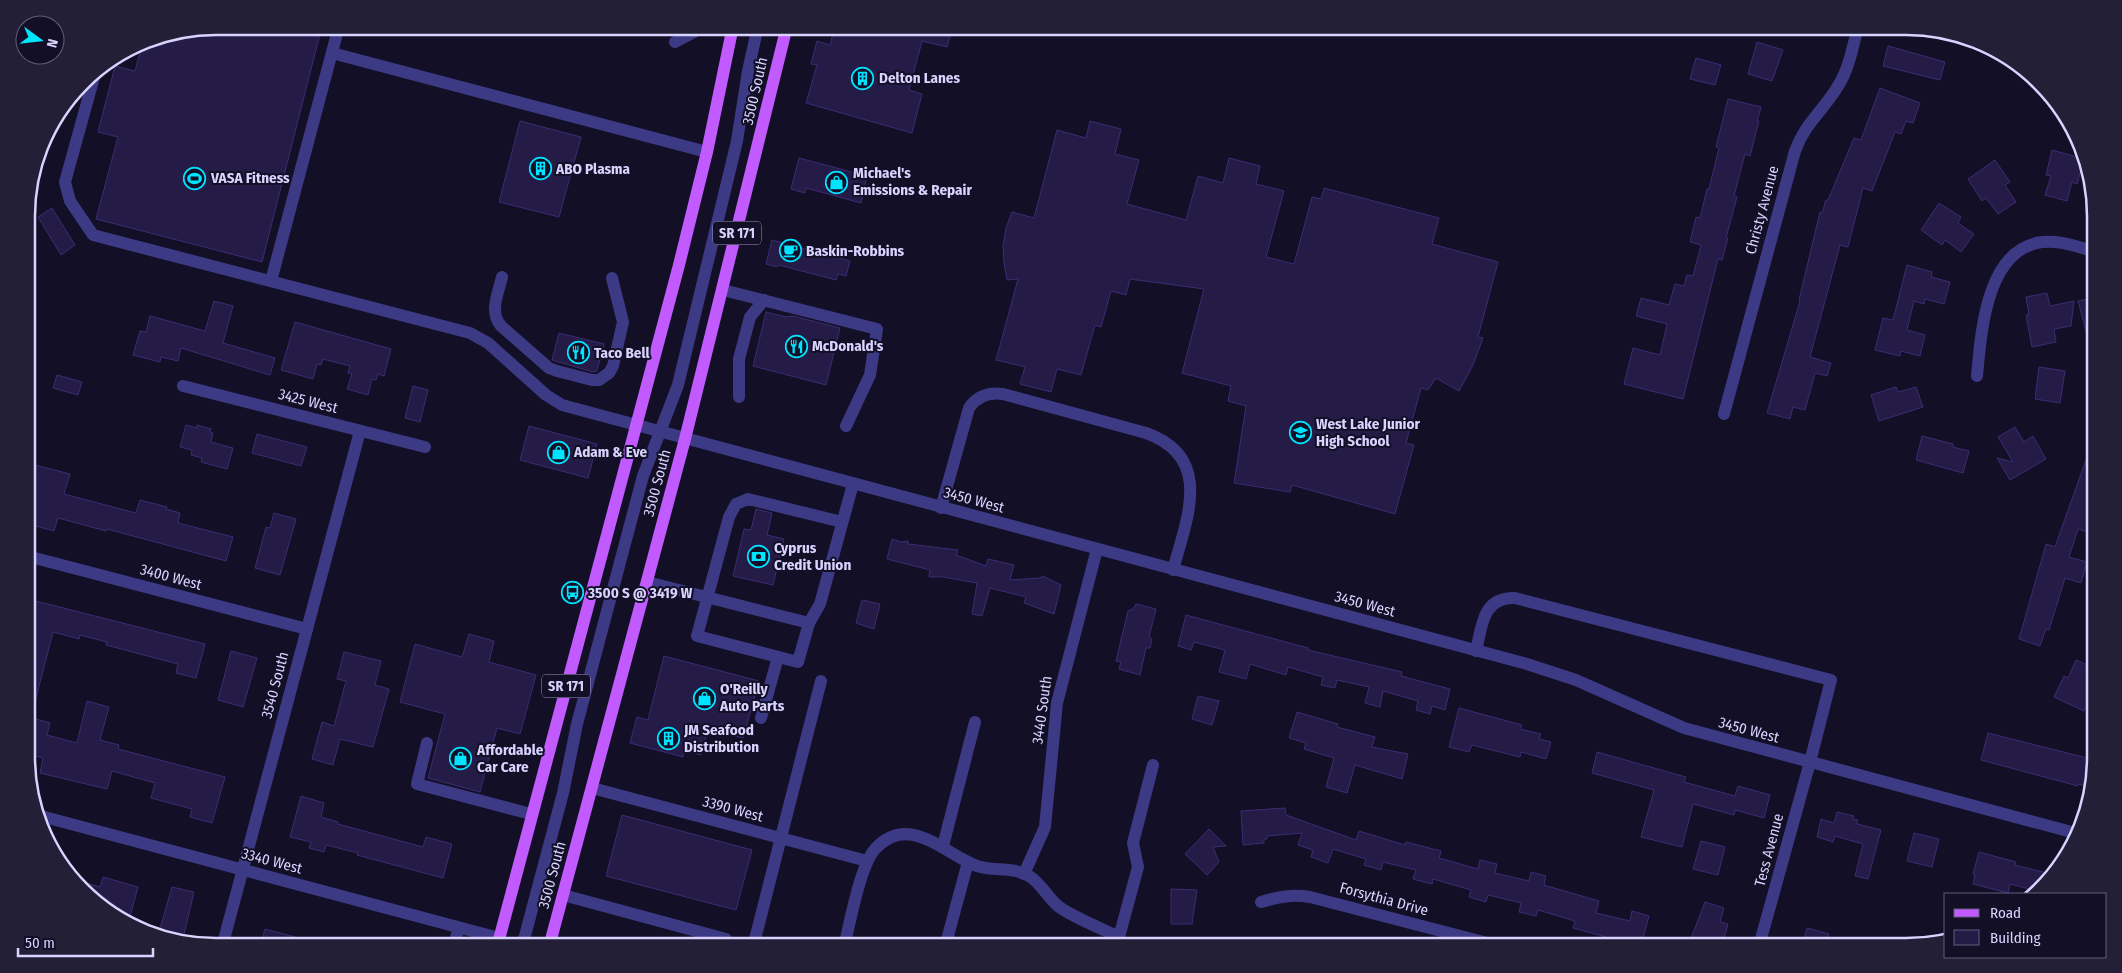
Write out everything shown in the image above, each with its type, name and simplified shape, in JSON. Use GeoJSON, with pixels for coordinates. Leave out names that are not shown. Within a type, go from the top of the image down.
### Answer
{"type":"FeatureCollection","features":[{"type":"Feature","properties":{"kind":"main road","name":"SR 171"},"geometry":{"type":"LineString","coordinates":[[499,938],[707,152],[731,35]]}},
{"type":"Feature","properties":{"kind":"main road","name":"3500 South"},"geometry":{"type":"LineString","coordinates":[[553,938],[685,439],[785,35]]}},
{"type":"Feature","properties":{"kind":"street"},"geometry":{"type":"LineString","coordinates":[[271,281],[337,35]]}},
{"type":"Feature","properties":{"kind":"street"},"geometry":{"type":"LineString","coordinates":[[675,42],[688,35]]}},
{"type":"Feature","properties":{"kind":"street"},"geometry":{"type":"LineString","coordinates":[[524,938],[563,793],[577,724],[643,476],[678,385],[715,239],[737,141],[748,71],[756,35]]}},
{"type":"Feature","properties":{"kind":"street","name":"Christy Avenue"},"geometry":{"type":"LineString","coordinates":[[1724,414],[1794,151],[1804,131],[1838,86],[1848,62],[1856,35]]}},
{"type":"Feature","properties":{"kind":"street"},"geometry":{"type":"LineString","coordinates":[[332,53],[707,152]]}},
{"type":"Feature","properties":{"kind":"street","name":"3450 West"},"geometry":{"type":"LineString","coordinates":[[92,84],[65,182],[70,201],[93,235],[470,333],[488,343],[556,403],[1526,664],[1576,680],[1684,728],[2071,832]]}},
{"type":"Feature","properties":{"kind":"street"},"geometry":{"type":"LineString","coordinates":[[1977,376],[1981,336],[1993,286],[2002,266],[2020,249],[2041,242],[2066,244],[2087,249]]}},
{"type":"Feature","properties":{"kind":"street"},"geometry":{"type":"LineString","coordinates":[[502,277],[494,308],[496,320],[501,326],[549,368],[557,372],[592,380],[604,377],[613,366],[623,322],[612,278]]}},
{"type":"Feature","properties":{"kind":"street"},"geometry":{"type":"LineString","coordinates":[[723,290],[877,329],[870,375],[846,426]]}},
{"type":"Feature","properties":{"kind":"street"},"geometry":{"type":"LineString","coordinates":[[739,397],[739,359],[750,317],[764,300]]}},
{"type":"Feature","properties":{"kind":"street","name":"3425 West"},"geometry":{"type":"LineString","coordinates":[[183,386],[424,447]]}},
{"type":"Feature","properties":{"kind":"street"},"geometry":{"type":"LineString","coordinates":[[941,508],[969,408],[973,402],[984,395],[996,393],[1146,433],[1163,440],[1180,455],[1191,482],[1191,503],[1173,570]]}},
{"type":"Feature","properties":{"kind":"street","name":"3540 South"},"geometry":{"type":"LineString","coordinates":[[224,938],[360,431]]}},
{"type":"Feature","properties":{"kind":"street"},"geometry":{"type":"LineString","coordinates":[[842,522],[748,499],[736,504],[729,517],[697,636],[798,662],[809,623],[820,604],[853,484]]}},
{"type":"Feature","properties":{"kind":"street","name":"3440 South"},"geometry":{"type":"LineString","coordinates":[[1024,874],[1045,827],[1056,703],[1096,549]]}},
{"type":"Feature","properties":{"kind":"street","name":"3400 West"},"geometry":{"type":"LineString","coordinates":[[35,558],[307,629]]}},
{"type":"Feature","properties":{"kind":"street"},"geometry":{"type":"LineString","coordinates":[[647,582],[707,599],[809,623]]}},
{"type":"Feature","properties":{"kind":"street","name":"Tess Avenue"},"geometry":{"type":"LineString","coordinates":[[1476,651],[1486,613],[1491,605],[1498,599],[1515,598],[1831,680],[1761,938]]}},
{"type":"Feature","properties":{"kind":"street"},"geometry":{"type":"LineString","coordinates":[[761,718],[778,657]]}},
{"type":"Feature","properties":{"kind":"street"},"geometry":{"type":"LineString","coordinates":[[755,938],[821,682]]}},
{"type":"Feature","properties":{"kind":"street"},"geometry":{"type":"LineString","coordinates":[[942,846],[975,722]]}},
{"type":"Feature","properties":{"kind":"street"},"geometry":{"type":"LineString","coordinates":[[427,743],[416,784],[531,814]]}},
{"type":"Feature","properties":{"kind":"street"},"geometry":{"type":"LineString","coordinates":[[846,938],[867,860],[882,843],[898,836],[918,836],[942,846],[968,862],[984,868],[1003,868],[1024,874],[1035,880],[1059,907],[1119,937],[1138,867],[1133,843],[1153,765]]}},
{"type":"Feature","properties":{"kind":"street","name":"3390 West"},"geometry":{"type":"LineString","coordinates":[[592,788],[867,860]]}},
{"type":"Feature","properties":{"kind":"street","name":"3340 West"},"geometry":{"type":"LineString","coordinates":[[46,817],[458,928],[487,938]]}},
{"type":"Feature","properties":{"kind":"street"},"geometry":{"type":"LineString","coordinates":[[947,938],[968,862]]}},
{"type":"Feature","properties":{"kind":"street"},"geometry":{"type":"LineString","coordinates":[[563,895],[719,938]]}},
{"type":"Feature","properties":{"kind":"street","name":"Forsythia Drive"},"geometry":{"type":"LineString","coordinates":[[1261,902],[1280,896],[1296,895],[1310,897],[1468,938]]}},
{"type":"Feature","properties":{"kind":"street"},"geometry":{"type":"LineString","coordinates":[[455,938],[458,928]]}},
{"type":"Feature","properties":{"kind":"building","name":"VASA Fitness"},"geometry":{"type":"Polygon","coordinates":[[[204,35],[320,35],[262,262],[96,219],[118,137],[98,132],[115,66],[135,71],[140,52],[180,38],[204,35]]]}},
{"type":"Feature","properties":{"kind":"building","name":"Delton Lanes"},"geometry":{"type":"Polygon","coordinates":[[[833,35],[950,35],[947,47],[922,41],[909,90],[922,94],[912,133],[806,103],[817,65],[811,64],[817,41],[830,45],[833,35]]]}},
{"type":"Feature","properties":{"kind":"building"},"geometry":{"type":"Polygon","coordinates":[[[1757,42],[1783,50],[1772,81],[1748,74],[1757,42]]]}},
{"type":"Feature","properties":{"kind":"building"},"geometry":{"type":"Polygon","coordinates":[[[1888,46],[1945,62],[1940,80],[1883,66],[1888,46]]]}},
{"type":"Feature","properties":{"kind":"building"},"geometry":{"type":"Polygon","coordinates":[[[1696,58],[1721,65],[1715,85],[1690,79],[1696,58]]]}},
{"type":"Feature","properties":{"kind":"building"},"geometry":{"type":"Polygon","coordinates":[[[1880,88],[1920,103],[1913,123],[1906,121],[1901,134],[1895,132],[1872,191],[1863,188],[1848,247],[1840,245],[1810,357],[1831,363],[1827,376],[1815,373],[1805,410],[1793,407],[1790,419],[1767,413],[1800,301],[1820,212],[1822,213],[1826,200],[1828,200],[1854,138],[1861,140],[1880,88]]]}},
{"type":"Feature","properties":{"kind":"building"},"geometry":{"type":"Polygon","coordinates":[[[1728,99],[1761,107],[1757,121],[1759,121],[1750,156],[1745,154],[1734,196],[1737,197],[1726,238],[1728,238],[1722,260],[1718,259],[1683,399],[1624,384],[1633,348],[1660,355],[1667,324],[1636,316],[1641,298],[1669,305],[1675,284],[1684,286],[1687,275],[1693,276],[1701,245],[1690,242],[1696,217],[1700,218],[1707,189],[1709,189],[1719,148],[1716,147],[1728,99]]]}},
{"type":"Feature","properties":{"kind":"building","name":"ABO Plasma"},"geometry":{"type":"Polygon","coordinates":[[[520,121],[581,137],[559,217],[499,202],[520,121]]]}},
{"type":"Feature","properties":{"kind":"building"},"geometry":{"type":"Polygon","coordinates":[[[1090,121],[1121,129],[1115,154],[1139,160],[1127,204],[1186,220],[1198,176],[1223,183],[1229,158],[1260,166],[1256,184],[1284,191],[1266,257],[1294,264],[1312,197],[1321,199],[1324,188],[1439,218],[1432,244],[1498,262],[1478,337],[1483,338],[1473,365],[1459,391],[1436,378],[1428,390],[1421,388],[1406,443],[1414,445],[1395,514],[1292,485],[1290,492],[1234,483],[1246,406],[1228,401],[1231,386],[1182,373],[1204,289],[1130,279],[1126,295],[1111,291],[1101,327],[1095,325],[1081,375],[1057,369],[1051,392],[1020,384],[1025,367],[996,360],[1018,279],[1007,280],[1004,263],[1003,246],[1006,228],[1012,212],[1034,218],[1057,130],[1086,138],[1090,121]]]}},
{"type":"Feature","properties":{"kind":"building"},"geometry":{"type":"Polygon","coordinates":[[[2052,150],[2077,157],[2081,169],[2077,184],[2072,182],[2067,201],[2045,195],[2051,176],[2046,175],[2052,150]]]}},
{"type":"Feature","properties":{"kind":"building","name":"Michael's Emissions & Repair"},"geometry":{"type":"Polygon","coordinates":[[[799,158],[867,176],[861,203],[806,188],[805,193],[791,189],[799,158]]]}},
{"type":"Feature","properties":{"kind":"building"},"geometry":{"type":"Polygon","coordinates":[[[1995,160],[2010,182],[2005,185],[2016,202],[1998,214],[1986,198],[1982,201],[1968,179],[1995,160]]]}},
{"type":"Feature","properties":{"kind":"building"},"geometry":{"type":"Polygon","coordinates":[[[1939,203],[1961,217],[1958,223],[1974,234],[1961,252],[1945,240],[1942,245],[1921,230],[1939,203]]]}},
{"type":"Feature","properties":{"kind":"building"},"geometry":{"type":"Polygon","coordinates":[[[52,208],[75,245],[61,255],[38,217],[52,208]]]}},
{"type":"Feature","properties":{"kind":"building","name":"Baskin-Robbins"},"geometry":{"type":"Polygon","coordinates":[[[772,240],[850,261],[846,276],[838,274],[836,280],[779,265],[777,267],[766,264],[772,240]]]}},
{"type":"Feature","properties":{"kind":"building"},"geometry":{"type":"Polygon","coordinates":[[[1907,265],[1932,272],[1931,277],[1950,282],[1944,304],[1925,299],[1924,304],[1914,301],[1907,330],[1925,335],[1920,356],[1901,351],[1900,356],[1875,350],[1883,318],[1893,320],[1907,265]]]}},
{"type":"Feature","properties":{"kind":"building"},"geometry":{"type":"Polygon","coordinates":[[[2047,293],[2050,306],[2074,301],[2071,326],[2054,329],[2056,342],[2032,347],[2026,315],[2029,315],[2026,297],[2047,293]]]}},
{"type":"Feature","properties":{"kind":"building"},"geometry":{"type":"Polygon","coordinates":[[[2087,299],[2087,335],[2078,301],[2087,299]]]}},
{"type":"Feature","properties":{"kind":"building"},"geometry":{"type":"Polygon","coordinates":[[[214,301],[233,306],[223,343],[275,358],[270,375],[181,348],[178,361],[161,357],[160,362],[133,355],[140,331],[146,332],[150,316],[205,331],[214,301]]]}},
{"type":"Feature","properties":{"kind":"building","name":"McDonald's"},"geometry":{"type":"Polygon","coordinates":[[[766,312],[786,317],[793,316],[840,328],[826,385],[753,366],[766,312]]]}},
{"type":"Feature","properties":{"kind":"building"},"geometry":{"type":"Polygon","coordinates":[[[295,322],[391,349],[384,376],[378,374],[376,380],[372,379],[368,395],[347,389],[352,374],[348,373],[350,366],[323,359],[321,365],[317,364],[313,379],[281,370],[295,322]]]}},
{"type":"Feature","properties":{"kind":"building","name":"Taco Bell"},"geometry":{"type":"Polygon","coordinates":[[[559,333],[604,344],[597,371],[593,372],[552,360],[559,333]]]}},
{"type":"Feature","properties":{"kind":"building"},"geometry":{"type":"Polygon","coordinates":[[[2039,367],[2065,371],[2060,403],[2035,399],[2039,367]]]}},
{"type":"Feature","properties":{"kind":"building"},"geometry":{"type":"Polygon","coordinates":[[[57,375],[82,382],[78,395],[53,388],[57,375]]]}},
{"type":"Feature","properties":{"kind":"building"},"geometry":{"type":"Polygon","coordinates":[[[413,386],[428,390],[420,422],[405,418],[413,386]]]}},
{"type":"Feature","properties":{"kind":"building"},"geometry":{"type":"Polygon","coordinates":[[[1896,387],[1898,392],[1916,387],[1923,407],[1879,421],[1871,395],[1896,387]]]}},
{"type":"Feature","properties":{"kind":"building"},"geometry":{"type":"Polygon","coordinates":[[[186,425],[197,428],[197,425],[211,429],[210,432],[213,433],[211,442],[233,448],[227,469],[201,462],[202,458],[191,455],[192,450],[180,447],[186,425]]]}},
{"type":"Feature","properties":{"kind":"building","name":"Adam & Eve"},"geometry":{"type":"Polygon","coordinates":[[[529,426],[597,444],[588,478],[520,460],[529,426]]]}},
{"type":"Feature","properties":{"kind":"building"},"geometry":{"type":"Polygon","coordinates":[[[2015,427],[2024,442],[2033,436],[2046,459],[2010,480],[1997,458],[2013,462],[1998,437],[2015,427]]]}},
{"type":"Feature","properties":{"kind":"building"},"geometry":{"type":"Polygon","coordinates":[[[257,434],[307,447],[301,466],[252,453],[257,434]]]}},
{"type":"Feature","properties":{"kind":"building"},"geometry":{"type":"Polygon","coordinates":[[[1922,436],[1953,444],[1953,447],[1969,451],[1963,473],[1916,460],[1922,436]]]}},
{"type":"Feature","properties":{"kind":"building"},"geometry":{"type":"Polygon","coordinates":[[[2087,457],[2087,532],[2078,529],[2069,557],[2087,562],[2081,583],[2065,578],[2049,630],[2046,629],[2040,646],[2019,639],[2046,544],[2055,547],[2087,457]]]}},
{"type":"Feature","properties":{"kind":"building"},"geometry":{"type":"Polygon","coordinates":[[[35,465],[70,474],[64,494],[136,513],[140,500],[167,507],[166,509],[180,513],[178,523],[233,537],[226,561],[58,518],[54,531],[35,526],[35,465]]]}},
{"type":"Feature","properties":{"kind":"building","name":"Cyprus Credit Union"},"geometry":{"type":"Polygon","coordinates":[[[756,509],[772,513],[767,535],[784,539],[773,585],[733,576],[744,529],[751,530],[756,509]]]}},
{"type":"Feature","properties":{"kind":"building"},"geometry":{"type":"Polygon","coordinates":[[[274,513],[296,519],[280,575],[255,568],[266,527],[270,528],[274,513]]]}},
{"type":"Feature","properties":{"kind":"building"},"geometry":{"type":"Polygon","coordinates":[[[892,539],[901,542],[908,541],[908,544],[958,550],[956,555],[986,566],[988,559],[1014,565],[1010,580],[1040,578],[1043,576],[1061,585],[1054,614],[1024,603],[1026,597],[990,588],[982,616],[972,614],[977,583],[943,577],[929,577],[930,570],[887,559],[892,539]]]}},
{"type":"Feature","properties":{"kind":"building"},"geometry":{"type":"Polygon","coordinates":[[[862,600],[880,604],[874,629],[856,623],[862,600]]]}},
{"type":"Feature","properties":{"kind":"building"},"geometry":{"type":"Polygon","coordinates":[[[35,601],[205,644],[196,678],[176,673],[178,664],[106,645],[107,642],[80,635],[79,639],[53,632],[35,702],[35,601]]]}},
{"type":"Feature","properties":{"kind":"building"},"geometry":{"type":"Polygon","coordinates":[[[1136,604],[1156,609],[1149,637],[1152,639],[1150,648],[1146,648],[1140,675],[1119,669],[1121,662],[1116,661],[1128,611],[1133,609],[1136,604]]]}},
{"type":"Feature","properties":{"kind":"building"},"geometry":{"type":"Polygon","coordinates":[[[1186,615],[1308,648],[1308,650],[1402,672],[1401,676],[1450,689],[1445,710],[1432,706],[1430,714],[1416,710],[1418,701],[1383,691],[1380,707],[1365,703],[1369,687],[1337,680],[1335,688],[1321,685],[1323,677],[1288,667],[1286,675],[1250,664],[1246,679],[1219,672],[1225,650],[1194,642],[1191,650],[1178,646],[1186,615]]]}},
{"type":"Feature","properties":{"kind":"building"},"geometry":{"type":"Polygon","coordinates":[[[469,634],[494,641],[489,662],[536,675],[520,734],[497,728],[480,792],[428,778],[445,714],[400,702],[415,644],[462,657],[469,634]]]}},
{"type":"Feature","properties":{"kind":"building"},"geometry":{"type":"Polygon","coordinates":[[[231,651],[257,658],[243,707],[218,700],[231,651]]]}},
{"type":"Feature","properties":{"kind":"building"},"geometry":{"type":"Polygon","coordinates":[[[344,652],[381,661],[375,685],[389,689],[373,747],[340,739],[333,765],[312,759],[322,722],[334,726],[346,681],[337,679],[344,652]]]}},
{"type":"Feature","properties":{"kind":"building","name":"O'Reilly Auto Parts"},"geometry":{"type":"Polygon","coordinates":[[[664,656],[759,681],[743,738],[708,729],[701,755],[684,751],[683,757],[630,743],[637,717],[648,720],[664,656]]]}},
{"type":"Feature","properties":{"kind":"building"},"geometry":{"type":"Polygon","coordinates":[[[2076,660],[2087,665],[2087,705],[2084,711],[2054,697],[2064,676],[2068,678],[2076,660]]]}},
{"type":"Feature","properties":{"kind":"building"},"geometry":{"type":"Polygon","coordinates":[[[1198,696],[1219,701],[1212,725],[1192,719],[1198,696]]]}},
{"type":"Feature","properties":{"kind":"building"},"geometry":{"type":"Polygon","coordinates":[[[87,701],[109,707],[100,740],[119,745],[118,749],[225,777],[212,823],[190,817],[192,809],[151,798],[155,783],[112,771],[107,789],[40,773],[43,758],[35,756],[35,719],[50,723],[47,735],[77,743],[87,701]]]}},
{"type":"Feature","properties":{"kind":"building"},"geometry":{"type":"Polygon","coordinates":[[[1459,708],[1522,725],[1520,729],[1541,734],[1539,739],[1551,742],[1546,759],[1521,752],[1520,757],[1472,745],[1469,752],[1449,747],[1459,708]]]}},
{"type":"Feature","properties":{"kind":"building"},"geometry":{"type":"Polygon","coordinates":[[[1297,712],[1338,724],[1337,727],[1375,737],[1372,747],[1408,754],[1402,779],[1355,765],[1347,793],[1326,787],[1334,758],[1304,749],[1306,743],[1289,738],[1297,712]]]}},
{"type":"Feature","properties":{"kind":"building"},"geometry":{"type":"Polygon","coordinates":[[[1988,733],[2087,758],[2085,786],[2078,784],[2078,786],[1981,760],[1988,733]]]}},
{"type":"Feature","properties":{"kind":"building"},"geometry":{"type":"Polygon","coordinates":[[[1597,752],[1686,777],[1684,782],[1735,796],[1738,786],[1770,795],[1764,818],[1735,810],[1734,815],[1693,804],[1682,847],[1641,837],[1654,790],[1592,773],[1597,752]]]}},
{"type":"Feature","properties":{"kind":"building"},"geometry":{"type":"Polygon","coordinates":[[[301,796],[324,803],[321,817],[338,822],[338,824],[423,847],[426,837],[452,844],[443,878],[326,845],[324,852],[309,848],[311,842],[290,837],[301,796]]]}},
{"type":"Feature","properties":{"kind":"building"},"geometry":{"type":"Polygon","coordinates":[[[1285,808],[1286,815],[1356,840],[1359,831],[1405,845],[1406,842],[1441,851],[1439,858],[1478,869],[1480,860],[1497,864],[1495,873],[1529,881],[1531,872],[1546,876],[1544,885],[1599,901],[1596,913],[1630,921],[1632,911],[1649,916],[1643,938],[1606,938],[1573,928],[1575,921],[1538,910],[1536,916],[1519,912],[1521,903],[1488,895],[1486,902],[1469,897],[1471,890],[1433,879],[1432,884],[1413,879],[1416,870],[1383,862],[1381,870],[1364,865],[1366,859],[1333,849],[1328,863],[1311,857],[1313,850],[1298,845],[1302,833],[1267,836],[1267,839],[1264,839],[1264,843],[1243,845],[1241,811],[1285,808]]]}},
{"type":"Feature","properties":{"kind":"building"},"geometry":{"type":"Polygon","coordinates":[[[1837,812],[1854,816],[1853,819],[1858,820],[1857,824],[1881,830],[1868,879],[1855,876],[1863,844],[1835,836],[1833,842],[1817,837],[1821,819],[1834,823],[1837,812]]]}},
{"type":"Feature","properties":{"kind":"building"},"geometry":{"type":"Polygon","coordinates":[[[622,815],[752,850],[736,910],[606,876],[622,815]]]}},
{"type":"Feature","properties":{"kind":"building"},"geometry":{"type":"Polygon","coordinates":[[[1209,829],[1226,846],[1213,847],[1219,862],[1207,875],[1185,854],[1209,829]]]}},
{"type":"Feature","properties":{"kind":"building"},"geometry":{"type":"Polygon","coordinates":[[[1914,833],[1939,839],[1932,867],[1907,861],[1914,833]]]}},
{"type":"Feature","properties":{"kind":"building"},"geometry":{"type":"Polygon","coordinates":[[[1701,841],[1725,847],[1718,875],[1693,869],[1701,841]]]}},
{"type":"Feature","properties":{"kind":"building"},"geometry":{"type":"Polygon","coordinates":[[[1979,852],[2016,862],[2015,865],[2045,873],[2029,889],[2010,884],[2008,893],[1973,884],[1975,875],[1973,874],[1979,852]]]}},
{"type":"Feature","properties":{"kind":"building"},"geometry":{"type":"Polygon","coordinates":[[[103,877],[138,887],[130,916],[115,908],[86,883],[100,887],[103,877]]]}},
{"type":"Feature","properties":{"kind":"building"},"geometry":{"type":"Polygon","coordinates":[[[172,887],[194,892],[184,935],[160,929],[172,887]]]}},
{"type":"Feature","properties":{"kind":"building"},"geometry":{"type":"Polygon","coordinates":[[[1171,889],[1197,890],[1192,924],[1171,924],[1171,889]]]}},
{"type":"Feature","properties":{"kind":"building"},"geometry":{"type":"Polygon","coordinates":[[[1705,902],[1724,908],[1720,922],[1728,924],[1724,938],[1691,938],[1705,902]]]}},
{"type":"Feature","properties":{"kind":"building"},"geometry":{"type":"Polygon","coordinates":[[[1807,928],[1829,934],[1828,938],[1804,938],[1807,928]]]}},
{"type":"Feature","properties":{"kind":"building"},"geometry":{"type":"Polygon","coordinates":[[[265,929],[299,938],[262,938],[265,929]]]}},
{"type":"Feature","properties":{"kind":"place","name":"Delton Lanes"},"geometry":{"type":"Point","coordinates":[863,78]}},
{"type":"Feature","properties":{"kind":"place","name":"ABO Plasma"},"geometry":{"type":"Point","coordinates":[540,169]}},
{"type":"Feature","properties":{"kind":"place","name":"VASA Fitness"},"geometry":{"type":"Point","coordinates":[195,178]}},
{"type":"Feature","properties":{"kind":"place","name":"Michael's Emissions & Repair"},"geometry":{"type":"Point","coordinates":[837,182]}},
{"type":"Feature","properties":{"kind":"place","name":"Baskin-Robbins"},"geometry":{"type":"Point","coordinates":[790,251]}},
{"type":"Feature","properties":{"kind":"place","name":"McDonald's"},"geometry":{"type":"Point","coordinates":[796,346]}},
{"type":"Feature","properties":{"kind":"place","name":"Taco Bell"},"geometry":{"type":"Point","coordinates":[578,353]}},
{"type":"Feature","properties":{"kind":"place","name":"West Lake Junior High School"},"geometry":{"type":"Point","coordinates":[1300,433]}},
{"type":"Feature","properties":{"kind":"place","name":"Adam & Eve"},"geometry":{"type":"Point","coordinates":[558,452]}},
{"type":"Feature","properties":{"kind":"place","name":"Cyprus Credit Union"},"geometry":{"type":"Point","coordinates":[758,557]}},
{"type":"Feature","properties":{"kind":"place","name":"3500 S @ 3419 W"},"geometry":{"type":"Point","coordinates":[572,593]}},
{"type":"Feature","properties":{"kind":"place","name":"O'Reilly Auto Parts"},"geometry":{"type":"Point","coordinates":[704,698]}},
{"type":"Feature","properties":{"kind":"place","name":"JM Seafood Distribution"},"geometry":{"type":"Point","coordinates":[668,739]}},
{"type":"Feature","properties":{"kind":"place","name":"Affordable Car Care"},"geometry":{"type":"Point","coordinates":[461,759]}}]}
